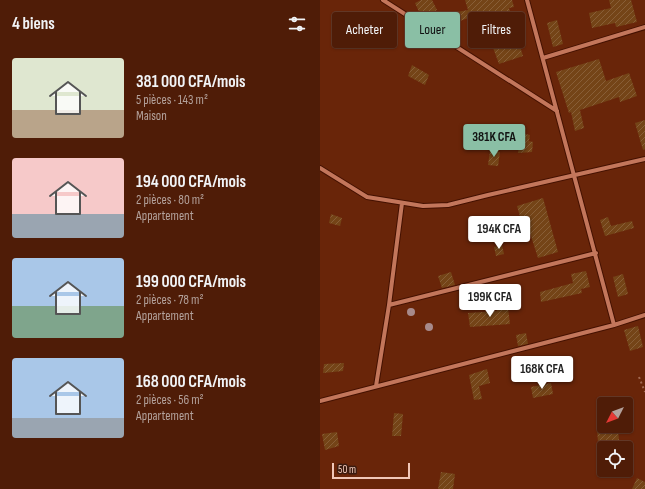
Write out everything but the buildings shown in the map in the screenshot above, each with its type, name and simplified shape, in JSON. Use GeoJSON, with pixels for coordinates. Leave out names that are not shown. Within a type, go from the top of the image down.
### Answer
{"type":"FeatureCollection","features":[{"type":"Feature","properties":{"kind":"street"},"geometry":{"type":"LineString","coordinates":[[383,0],[557,111]]}},
{"type":"Feature","properties":{"kind":"street"},"geometry":{"type":"LineString","coordinates":[[527,0],[596,253],[614,325]]}},
{"type":"Feature","properties":{"kind":"street"},"geometry":{"type":"LineString","coordinates":[[543,58],[645,27]]}},
{"type":"Feature","properties":{"kind":"street"},"geometry":{"type":"LineString","coordinates":[[320,168],[367,197],[423,206],[448,205],[645,159]]}},
{"type":"Feature","properties":{"kind":"street"},"geometry":{"type":"LineString","coordinates":[[376,386],[390,305],[402,203]]}},
{"type":"Feature","properties":{"kind":"street"},"geometry":{"type":"LineString","coordinates":[[390,305],[596,253]]}},
{"type":"Feature","properties":{"kind":"street"},"geometry":{"type":"LineString","coordinates":[[320,401],[614,325],[645,315]]}},
{"type":"Feature","properties":{"kind":"path"},"geometry":{"type":"LineString","coordinates":[[639,376],[645,392]]}}]}
